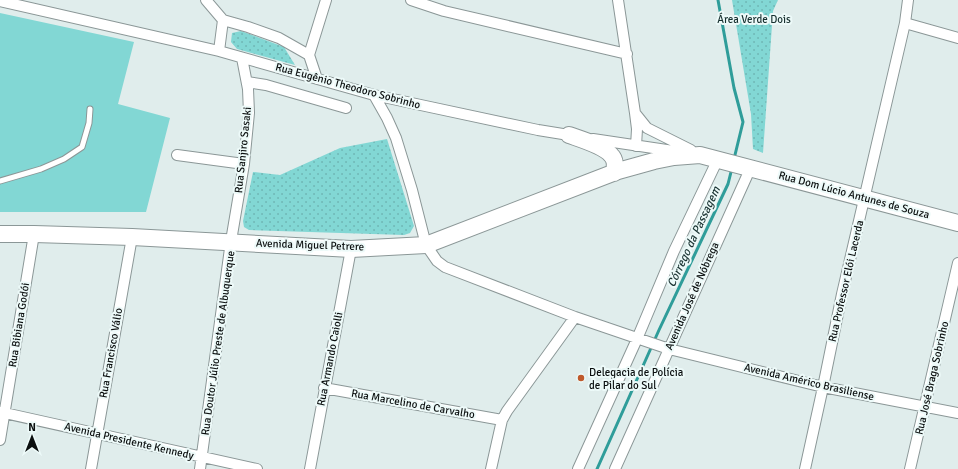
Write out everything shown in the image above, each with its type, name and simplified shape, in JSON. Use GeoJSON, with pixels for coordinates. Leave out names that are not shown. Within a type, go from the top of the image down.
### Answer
{"type":"FeatureCollection","features":[{"type":"Feature","properties":{"kind":"main road"},"geometry":{"type":"LineString","coordinates":[[569,135],[604,149],[611,154],[615,164],[614,173]]}},
{"type":"Feature","properties":{"kind":"main road","name":"Avenida Miguel Petrere"},"geometry":{"type":"LineString","coordinates":[[0,234],[132,237],[350,249],[426,245],[614,173],[654,161],[674,157],[700,155],[721,160]]}},
{"type":"Feature","properties":{"kind":"main road","name":"Rua Dom Lúcio Antunes de Souza"},"geometry":{"type":"LineString","coordinates":[[721,160],[958,223]]}},
{"type":"Feature","properties":{"kind":"street"},"geometry":{"type":"LineString","coordinates":[[206,0],[223,20],[279,38],[309,55]]}},
{"type":"Feature","properties":{"kind":"street"},"geometry":{"type":"LineString","coordinates":[[317,79],[309,55],[326,0]]}},
{"type":"Feature","properties":{"kind":"street"},"geometry":{"type":"LineString","coordinates":[[411,0],[444,11],[626,54]]}},
{"type":"Feature","properties":{"kind":"street"},"geometry":{"type":"LineString","coordinates":[[618,0],[637,129],[636,146]]}},
{"type":"Feature","properties":{"kind":"street","name":"Rua Professor Elói Lacerda"},"geometry":{"type":"LineString","coordinates":[[805,469],[842,294],[865,199],[908,0]]}},
{"type":"Feature","properties":{"kind":"street","name":"Rua Eugênio Theodoro Sobrinho"},"geometry":{"type":"LineString","coordinates":[[0,1],[219,51],[374,95],[538,130],[700,155]]}},
{"type":"Feature","properties":{"kind":"street"},"geometry":{"type":"LineString","coordinates":[[219,51],[223,20]]}},
{"type":"Feature","properties":{"kind":"street"},"geometry":{"type":"LineString","coordinates":[[904,23],[958,38]]}},
{"type":"Feature","properties":{"kind":"street","name":"Rua Sanjiro Sasaki"},"geometry":{"type":"LineString","coordinates":[[231,242],[244,164],[249,114],[247,82],[242,58]]}},
{"type":"Feature","properties":{"kind":"street"},"geometry":{"type":"LineString","coordinates":[[247,82],[266,85],[346,108]]}},
{"type":"Feature","properties":{"kind":"street"},"geometry":{"type":"LineString","coordinates":[[374,95],[396,138],[412,190],[426,245],[437,261],[445,267],[575,317],[641,340]]}},
{"type":"Feature","properties":{"kind":"street"},"geometry":{"type":"LineString","coordinates":[[635,113],[647,128],[700,155]]}},
{"type":"Feature","properties":{"kind":"street"},"geometry":{"type":"LineString","coordinates":[[177,155],[244,164]]}},
{"type":"Feature","properties":{"kind":"street"},"geometry":{"type":"LineString","coordinates":[[578,469],[641,340],[674,251],[721,160]]}},
{"type":"Feature","properties":{"kind":"street","name":"Avenida José de Nóbrega"},"geometry":{"type":"LineString","coordinates":[[615,469],[665,347],[747,166]]}},
{"type":"Feature","properties":{"kind":"street","name":"Rua Bibiana Godói"},"geometry":{"type":"LineString","coordinates":[[0,440],[2,413],[34,234]]}},
{"type":"Feature","properties":{"kind":"street","name":"Rua Francisco Válio"},"geometry":{"type":"LineString","coordinates":[[91,469],[132,237]]}},
{"type":"Feature","properties":{"kind":"street","name":"Rua Doutor Júlio Preste de Albuquerque"},"geometry":{"type":"LineString","coordinates":[[200,469],[231,242]]}},
{"type":"Feature","properties":{"kind":"street","name":"Rua Armando Caiolli"},"geometry":{"type":"LineString","coordinates":[[310,469],[350,249]]}},
{"type":"Feature","properties":{"kind":"street","name":"Rua José Braga Sobrinho"},"geometry":{"type":"LineString","coordinates":[[910,469],[926,407],[958,263]]}},
{"type":"Feature","properties":{"kind":"street"},"geometry":{"type":"LineString","coordinates":[[491,469],[502,420],[510,406],[575,317]]}},
{"type":"Feature","properties":{"kind":"street","name":"Avenida Américo Brasiliense"},"geometry":{"type":"LineString","coordinates":[[641,340],[823,387],[958,413]]}},
{"type":"Feature","properties":{"kind":"street","name":"Rua Marcelino de Carvalho"},"geometry":{"type":"LineString","coordinates":[[324,388],[502,420]]}},
{"type":"Feature","properties":{"kind":"street","name":"Avenida Presidente Kennedy"},"geometry":{"type":"LineString","coordinates":[[2,413],[257,469]]}},
{"type":"Feature","properties":{"kind":"lane"},"geometry":{"type":"LineString","coordinates":[[0,181],[41,170],[64,159],[82,147],[89,123],[90,109]]}},
{"type":"Feature","properties":{"kind":"green space","name":"Área Verde Dois"},"geometry":{"type":"Polygon","coordinates":[[[732,0],[778,0],[773,11],[763,153],[753,149],[751,114],[732,0]]]}},
{"type":"Feature","properties":{"kind":"green space"},"geometry":{"type":"Polygon","coordinates":[[[0,13],[134,42],[118,104],[170,118],[146,212],[0,212],[0,13]]]}},
{"type":"Feature","properties":{"kind":"green space"},"geometry":{"type":"Polygon","coordinates":[[[241,31],[284,47],[295,65],[237,49],[231,42],[232,33],[241,31]]]}},
{"type":"Feature","properties":{"kind":"green space"},"geometry":{"type":"Polygon","coordinates":[[[387,139],[414,226],[410,233],[404,235],[249,230],[244,227],[243,221],[253,172],[280,175],[340,148],[387,139]]]}},
{"type":"Feature","properties":{"kind":"waterway","name":"Córrego da Passagem"},"geometry":{"type":"LineString","coordinates":[[718,0],[734,88],[743,122],[734,159]]}},
{"type":"Feature","properties":{"kind":"waterway","name":"Córrego da Passagem"},"geometry":{"type":"LineString","coordinates":[[597,469],[659,330],[728,184],[732,168]]}},
{"type":"Feature","properties":{"kind":"place","name":"Delegacia de Polícia de Pilar do Sul"},"geometry":{"type":"Point","coordinates":[581,378]}}]}
